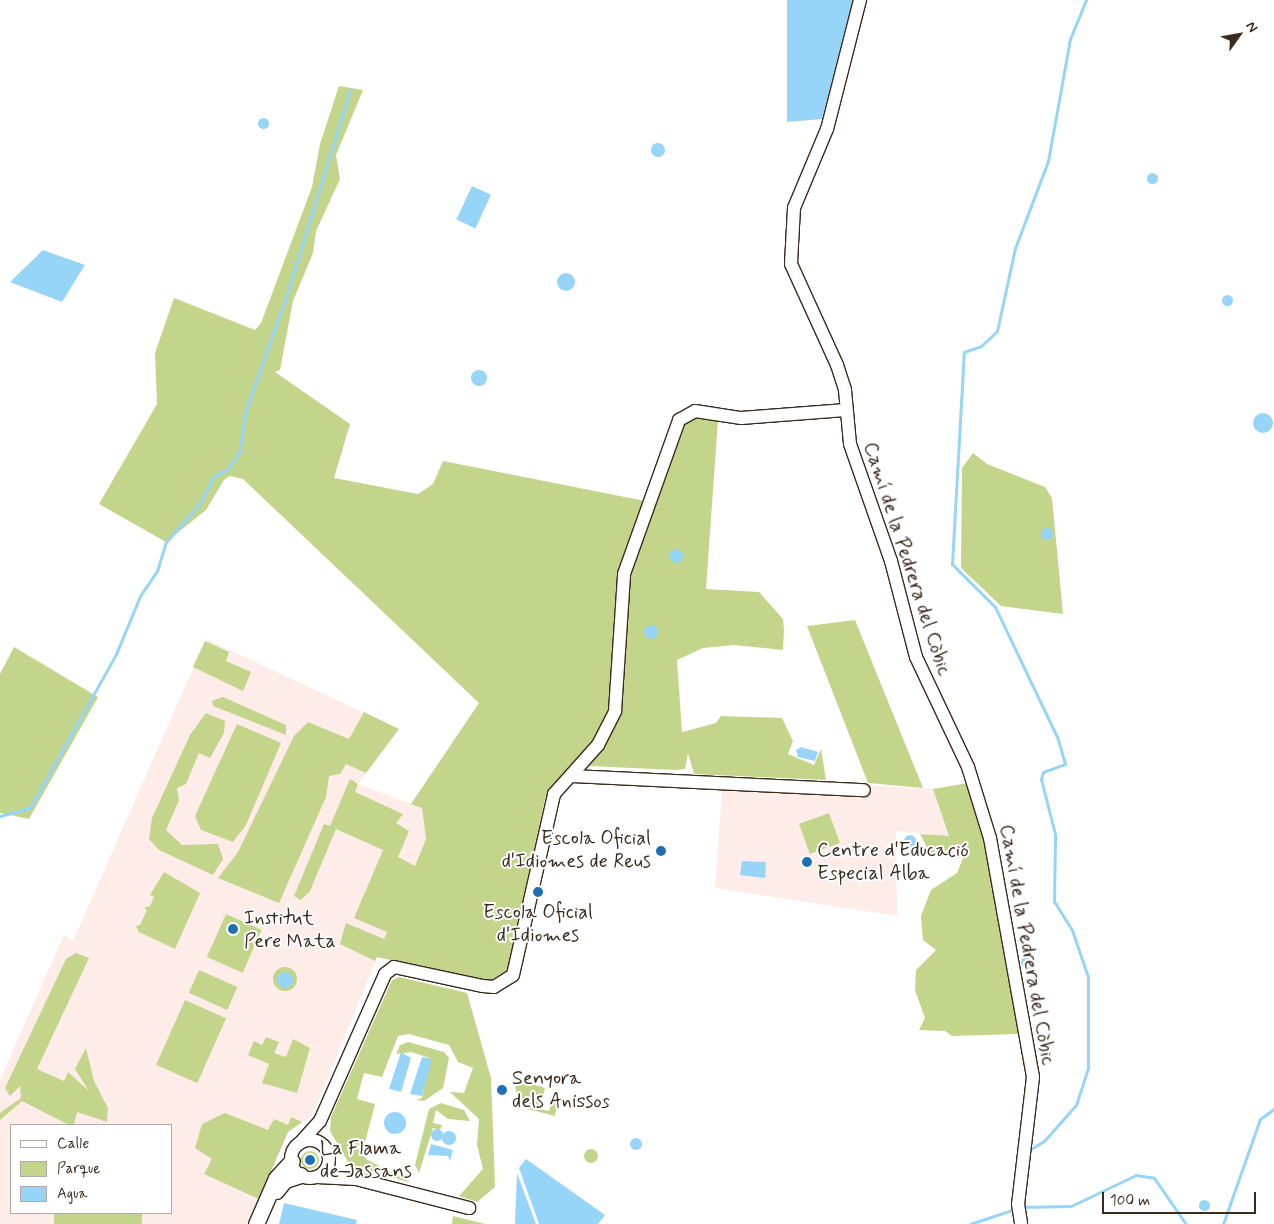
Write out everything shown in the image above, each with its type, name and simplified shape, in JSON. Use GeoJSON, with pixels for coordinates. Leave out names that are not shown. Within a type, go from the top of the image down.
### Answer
{"type":"FeatureCollection","features":[{"type":"Feature","properties":{"kind":"street","name":"Camí de la Pedrera del Còbic"},"geometry":{"type":"LineString","coordinates":[[860,0],[826,130],[794,208],[790,232],[791,264],[837,365],[846,410],[850,444],[898,586],[916,658],[968,766],[990,838],[1033,1077],[1018,1204],[1021,1224]]}},
{"type":"Feature","properties":{"kind":"street"},"geometry":{"type":"LineString","coordinates":[[256,1224],[276,1178],[292,1161],[300,1143],[320,1120],[385,974],[394,967],[494,987],[513,975],[554,794],[573,776],[598,745],[615,711],[624,574],[679,420],[695,411],[741,418],[846,410]]}},
{"type":"Feature","properties":{"kind":"street"},"geometry":{"type":"LineString","coordinates":[[573,776],[864,790]]}},
{"type":"Feature","properties":{"kind":"street"},"geometry":{"type":"LineString","coordinates":[[320,1120],[323,1146],[329,1160],[356,1179]]}},
{"type":"Feature","properties":{"kind":"street"},"geometry":{"type":"LineString","coordinates":[[300,1143],[312,1140],[323,1146]]}},
{"type":"Feature","properties":{"kind":"street"},"geometry":{"type":"LineString","coordinates":[[318,1177],[329,1160]]}},
{"type":"Feature","properties":{"kind":"street"},"geometry":{"type":"LineString","coordinates":[[292,1161],[300,1175]]}},
{"type":"Feature","properties":{"kind":"street"},"geometry":{"type":"LineString","coordinates":[[265,1203],[285,1180],[300,1175],[356,1179],[469,1208]]}},
{"type":"Feature","properties":{"kind":"shaded area","name":"Institut Pere Mata"},"geometry":{"type":"Polygon","coordinates":[[[206,639],[399,729],[358,784],[422,808],[426,839],[312,1116],[288,1132],[248,1224],[0,1224],[0,1080],[64,935],[73,941],[206,639]]]}},
{"type":"Feature","properties":{"kind":"shaded area","name":"Centre d'Educació Especial Alba"},"geometry":{"type":"Polygon","coordinates":[[[723,776],[933,789],[949,837],[896,831],[897,916],[715,888],[723,776]]]}},
{"type":"Feature","properties":{"kind":"green space"},"geometry":{"type":"Polygon","coordinates":[[[339,86],[363,90],[336,155],[340,179],[316,231],[313,253],[293,301],[280,370],[275,372],[350,424],[334,478],[418,494],[433,484],[443,461],[645,501],[608,712],[596,740],[545,799],[508,970],[489,981],[377,957],[375,961],[340,944],[346,923],[384,939],[387,932],[354,918],[383,850],[336,829],[310,891],[301,900],[294,896],[324,824],[330,826],[350,779],[358,784],[355,792],[403,814],[396,823],[409,831],[398,857],[415,866],[426,839],[422,808],[411,804],[479,703],[243,479],[230,476],[224,480],[206,510],[166,542],[99,504],[157,404],[155,353],[174,298],[255,330],[261,323],[312,187],[320,144],[339,86]]]}},
{"type":"Feature","properties":{"kind":"green space"},"geometry":{"type":"Polygon","coordinates":[[[693,414],[718,420],[706,589],[759,592],[783,619],[784,630],[783,650],[734,645],[703,648],[677,660],[682,732],[716,723],[721,716],[782,718],[793,741],[788,754],[814,765],[821,749],[826,780],[694,774],[688,753],[685,769],[589,766],[621,710],[628,573],[680,426],[693,414]]]}},
{"type":"Feature","properties":{"kind":"green space"},"geometry":{"type":"Polygon","coordinates":[[[973,453],[987,464],[1045,487],[1052,498],[1063,614],[1001,606],[961,568],[962,468],[973,453]]]}},
{"type":"Feature","properties":{"kind":"green space"},"geometry":{"type":"Polygon","coordinates":[[[855,620],[923,788],[868,783],[807,626],[855,620]]]}},
{"type":"Feature","properties":{"kind":"green space"},"geometry":{"type":"Polygon","coordinates":[[[205,641],[229,652],[226,661],[251,672],[243,691],[193,667],[205,641]]]}},
{"type":"Feature","properties":{"kind":"green space"},"geometry":{"type":"Polygon","coordinates":[[[14,647],[98,697],[29,819],[0,813],[0,674],[14,647]]]}},
{"type":"Feature","properties":{"kind":"green space"},"geometry":{"type":"Polygon","coordinates":[[[223,697],[286,725],[286,735],[213,706],[212,701],[223,697]]]}},
{"type":"Feature","properties":{"kind":"green space"},"geometry":{"type":"Polygon","coordinates":[[[364,712],[399,729],[366,773],[346,764],[340,774],[329,776],[326,797],[279,903],[218,878],[238,852],[294,736],[308,722],[349,739],[364,712]]]}},
{"type":"Feature","properties":{"kind":"green space"},"geometry":{"type":"Polygon","coordinates":[[[206,713],[225,721],[224,733],[210,758],[199,753],[186,784],[177,788],[179,800],[166,830],[182,845],[218,844],[223,859],[213,875],[159,850],[149,839],[152,818],[190,735],[206,713]]]}},
{"type":"Feature","properties":{"kind":"green space"},"geometry":{"type":"Polygon","coordinates":[[[237,724],[281,743],[246,825],[233,842],[201,830],[195,816],[237,724]]]}},
{"type":"Feature","properties":{"kind":"green space"},"geometry":{"type":"Polygon","coordinates":[[[968,783],[986,842],[1019,1034],[952,1036],[945,1031],[919,1030],[925,1018],[915,990],[916,970],[936,950],[923,940],[921,916],[931,890],[957,873],[963,858],[958,849],[930,853],[920,834],[949,836],[933,789],[968,783]]]}},
{"type":"Feature","properties":{"kind":"green space"},"geometry":{"type":"Polygon","coordinates":[[[829,813],[840,843],[810,854],[799,824],[829,813]]]}},
{"type":"Feature","properties":{"kind":"green space"},"geometry":{"type":"Polygon","coordinates":[[[164,872],[200,893],[175,949],[139,932],[136,926],[140,925],[147,910],[144,908],[150,906],[154,897],[150,895],[164,872]]]}},
{"type":"Feature","properties":{"kind":"green space"},"geometry":{"type":"Polygon","coordinates":[[[226,914],[262,930],[243,973],[207,957],[226,914]]]}},
{"type":"Feature","properties":{"kind":"green space"},"geometry":{"type":"Polygon","coordinates":[[[76,953],[89,958],[37,1069],[64,1081],[68,1072],[89,1091],[75,1069],[86,1048],[94,1081],[108,1108],[107,1122],[77,1112],[74,1124],[67,1124],[22,1101],[0,1120],[0,1113],[21,1098],[20,1086],[10,1096],[5,1088],[66,959],[76,953]]]}},
{"type":"Feature","properties":{"kind":"green space"},"geometry":{"type":"Polygon","coordinates":[[[285,967],[293,971],[297,979],[293,987],[285,991],[277,987],[273,979],[277,971],[285,967]]]}},
{"type":"Feature","properties":{"kind":"green space"},"geometry":{"type":"Polygon","coordinates":[[[199,970],[237,987],[227,1010],[189,993],[199,970]]]}},
{"type":"Feature","properties":{"kind":"green space"},"geometry":{"type":"Polygon","coordinates":[[[399,977],[467,993],[491,1078],[495,1187],[477,1202],[459,1196],[483,1169],[477,1145],[479,1119],[450,1092],[464,1093],[473,1068],[458,1062],[449,1045],[409,1034],[398,1036],[382,1077],[364,1073],[357,1099],[375,1104],[363,1150],[366,1159],[412,1183],[350,1165],[330,1131],[331,1117],[392,980],[399,977]]]}},
{"type":"Feature","properties":{"kind":"green space"},"geometry":{"type":"Polygon","coordinates":[[[185,1000],[226,1018],[197,1083],[156,1065],[185,1000]]]}},
{"type":"Feature","properties":{"kind":"green space"},"geometry":{"type":"Polygon","coordinates":[[[266,1037],[279,1042],[274,1053],[286,1057],[293,1039],[310,1048],[297,1093],[262,1083],[269,1064],[248,1055],[254,1041],[262,1045],[266,1037]]]}},
{"type":"Feature","properties":{"kind":"green space"},"geometry":{"type":"Polygon","coordinates":[[[408,1042],[444,1052],[449,1058],[443,1088],[424,1101],[416,1100],[422,1098],[430,1058],[411,1052],[396,1054],[400,1045],[408,1042]]]}},
{"type":"Feature","properties":{"kind":"green space"},"geometry":{"type":"Polygon","coordinates":[[[513,1078],[545,1088],[540,1109],[549,1111],[554,1092],[559,1094],[555,1116],[520,1107],[513,1078]]]}},
{"type":"Feature","properties":{"kind":"green space"},"geometry":{"type":"Polygon","coordinates":[[[441,1103],[464,1110],[470,1121],[448,1119],[436,1110],[433,1123],[442,1125],[440,1130],[433,1128],[419,1173],[415,1165],[429,1109],[441,1103]]]}},
{"type":"Feature","properties":{"kind":"green space"},"geometry":{"type":"Polygon","coordinates":[[[225,1113],[268,1130],[274,1119],[288,1125],[291,1117],[302,1122],[288,1132],[259,1199],[204,1174],[212,1159],[195,1148],[202,1124],[225,1113]]]}},
{"type":"Feature","properties":{"kind":"green space"},"geometry":{"type":"Polygon","coordinates":[[[591,1149],[596,1151],[598,1156],[596,1161],[591,1163],[586,1161],[584,1156],[586,1151],[591,1149]]]}},
{"type":"Feature","properties":{"kind":"green space"},"geometry":{"type":"Polygon","coordinates":[[[310,1151],[316,1154],[319,1160],[316,1166],[310,1169],[304,1166],[301,1160],[304,1154],[310,1151]]]}},
{"type":"Feature","properties":{"kind":"green space"},"geometry":{"type":"Polygon","coordinates":[[[54,1214],[142,1214],[142,1224],[54,1224],[54,1214]]]}},
{"type":"Feature","properties":{"kind":"green space"},"geometry":{"type":"Polygon","coordinates":[[[453,1216],[485,1224],[452,1224],[453,1216]]]}},
{"type":"Feature","properties":{"kind":"water"},"geometry":{"type":"Polygon","coordinates":[[[787,0],[853,0],[822,119],[787,122],[787,0]]]}},
{"type":"Feature","properties":{"kind":"water"},"geometry":{"type":"Polygon","coordinates":[[[263,117],[269,123],[263,129],[257,123],[263,117]]]}},
{"type":"Feature","properties":{"kind":"water"},"geometry":{"type":"Polygon","coordinates":[[[658,143],[663,145],[665,150],[663,155],[658,157],[653,155],[651,150],[653,145],[658,143]]]}},
{"type":"Feature","properties":{"kind":"water"},"geometry":{"type":"Polygon","coordinates":[[[1152,172],[1158,178],[1152,184],[1146,178],[1152,172]]]}},
{"type":"Feature","properties":{"kind":"water"},"geometry":{"type":"Polygon","coordinates":[[[472,186],[491,195],[475,228],[456,220],[472,186]]]}},
{"type":"Feature","properties":{"kind":"water"},"geometry":{"type":"Polygon","coordinates":[[[43,250],[85,265],[62,302],[10,282],[43,250]]]}},
{"type":"Feature","properties":{"kind":"water"},"geometry":{"type":"Polygon","coordinates":[[[566,273],[572,276],[575,282],[572,288],[566,291],[560,288],[557,282],[560,276],[566,273]]]}},
{"type":"Feature","properties":{"kind":"water"},"geometry":{"type":"Polygon","coordinates":[[[1227,294],[1233,300],[1227,306],[1221,300],[1227,294]]]}},
{"type":"Feature","properties":{"kind":"water"},"geometry":{"type":"Polygon","coordinates":[[[476,370],[482,370],[487,375],[485,384],[476,386],[471,381],[471,375],[476,370]]]}},
{"type":"Feature","properties":{"kind":"water"},"geometry":{"type":"Polygon","coordinates":[[[1259,413],[1267,413],[1273,419],[1273,427],[1267,433],[1259,433],[1253,427],[1253,419],[1259,413]]]}},
{"type":"Feature","properties":{"kind":"water"},"geometry":{"type":"Polygon","coordinates":[[[1045,528],[1049,528],[1053,534],[1049,540],[1045,540],[1041,536],[1041,532],[1045,528]]]}},
{"type":"Feature","properties":{"kind":"water"},"geometry":{"type":"Polygon","coordinates":[[[676,549],[681,551],[683,556],[681,561],[676,563],[671,561],[669,556],[671,551],[676,549]]]}},
{"type":"Feature","properties":{"kind":"water"},"geometry":{"type":"Polygon","coordinates":[[[651,625],[656,627],[658,632],[656,637],[651,639],[646,637],[644,632],[646,627],[651,625]]]}},
{"type":"Feature","properties":{"kind":"water"},"geometry":{"type":"Polygon","coordinates":[[[801,747],[818,752],[815,761],[798,757],[796,750],[801,747]]]}},
{"type":"Feature","properties":{"kind":"water"},"geometry":{"type":"Polygon","coordinates":[[[912,835],[915,836],[915,846],[908,847],[905,846],[904,839],[905,836],[912,835]]]}},
{"type":"Feature","properties":{"kind":"water"},"geometry":{"type":"Polygon","coordinates":[[[742,861],[766,862],[765,878],[740,875],[742,861]]]}},
{"type":"Feature","properties":{"kind":"water"},"geometry":{"type":"Polygon","coordinates":[[[1028,955],[1033,957],[1035,962],[1033,967],[1028,969],[1023,967],[1021,962],[1023,957],[1028,955]]]}},
{"type":"Feature","properties":{"kind":"water"},"geometry":{"type":"Polygon","coordinates":[[[285,972],[291,974],[293,980],[291,986],[285,988],[279,986],[277,980],[279,974],[285,972]]]}},
{"type":"Feature","properties":{"kind":"water"},"geometry":{"type":"Polygon","coordinates":[[[401,1052],[411,1058],[401,1092],[389,1089],[401,1052]]]}},
{"type":"Feature","properties":{"kind":"water"},"geometry":{"type":"Polygon","coordinates":[[[422,1057],[430,1058],[431,1063],[422,1096],[410,1094],[422,1057]]]}},
{"type":"Feature","properties":{"kind":"water"},"geometry":{"type":"Polygon","coordinates":[[[395,1112],[403,1115],[406,1123],[403,1131],[395,1134],[387,1131],[384,1123],[387,1115],[395,1112]]]}},
{"type":"Feature","properties":{"kind":"water"},"geometry":{"type":"Polygon","coordinates":[[[435,1129],[439,1129],[443,1135],[439,1141],[435,1141],[431,1137],[431,1133],[435,1129]]]}},
{"type":"Feature","properties":{"kind":"water"},"geometry":{"type":"Polygon","coordinates":[[[449,1131],[454,1133],[456,1138],[454,1143],[449,1145],[444,1143],[442,1138],[444,1133],[449,1131]]]}},
{"type":"Feature","properties":{"kind":"water"},"geometry":{"type":"Polygon","coordinates":[[[636,1138],[642,1144],[636,1150],[630,1144],[636,1138]]]}},
{"type":"Feature","properties":{"kind":"water"},"geometry":{"type":"Polygon","coordinates":[[[431,1144],[453,1150],[450,1161],[448,1156],[428,1155],[431,1144]]]}},
{"type":"Feature","properties":{"kind":"water"},"geometry":{"type":"Polygon","coordinates":[[[526,1159],[605,1215],[598,1224],[539,1224],[519,1168],[526,1159]]]}},
{"type":"Feature","properties":{"kind":"water"},"geometry":{"type":"Polygon","coordinates":[[[517,1173],[536,1224],[515,1224],[517,1173]]]}},
{"type":"Feature","properties":{"kind":"water"},"geometry":{"type":"Polygon","coordinates":[[[1204,1199],[1210,1205],[1204,1211],[1198,1205],[1204,1199]]]}},
{"type":"Feature","properties":{"kind":"water"},"geometry":{"type":"Polygon","coordinates":[[[284,1203],[357,1220],[356,1224],[279,1224],[284,1203]]]}},
{"type":"Feature","properties":{"kind":"waterway"},"geometry":{"type":"LineString","coordinates":[[1029,1150],[1044,1141],[1076,1105],[1088,1068],[1088,977],[1072,930],[1054,901],[1055,834],[1041,779],[1043,772],[1065,764],[1058,739],[995,607],[952,564],[964,352],[981,346],[997,331],[1015,248],[1048,161],[1070,39],[1086,0]]}},
{"type":"Feature","properties":{"kind":"waterway"},"geometry":{"type":"LineString","coordinates":[[0,816],[30,808],[116,654],[140,596],[157,571],[166,542],[198,506],[214,476],[227,470],[239,453],[246,409],[285,300],[350,90]]}},
{"type":"Feature","properties":{"kind":"waterway"},"geometry":{"type":"LineString","coordinates":[[1223,1224],[1260,1119],[1274,1109]]}},
{"type":"Feature","properties":{"kind":"waterway"},"geometry":{"type":"LineString","coordinates":[[1021,1207],[1071,1206],[1136,1175],[1154,1178],[1186,1224]]}},
{"type":"Feature","properties":{"kind":"waterway"},"geometry":{"type":"LineString","coordinates":[[970,1224],[1015,1209]]}},
{"type":"Feature","properties":{"kind":"place","name":"Escola Oficial d'Idiomes de Reus"},"geometry":{"type":"Point","coordinates":[661,851]}},
{"type":"Feature","properties":{"kind":"place","name":"Centre d'Educació Especial Alba"},"geometry":{"type":"Point","coordinates":[807,862]}},
{"type":"Feature","properties":{"kind":"place","name":"Escola Oficial d'Idiomes"},"geometry":{"type":"Point","coordinates":[538,892]}},
{"type":"Feature","properties":{"kind":"place","name":"Institut Pere Mata"},"geometry":{"type":"Point","coordinates":[233,929]}},
{"type":"Feature","properties":{"kind":"place","name":"Senyora dels Anissos"},"geometry":{"type":"Point","coordinates":[502,1090]}},
{"type":"Feature","properties":{"kind":"place","name":"La Flama de Jassans"},"geometry":{"type":"Point","coordinates":[310,1160]}}]}
